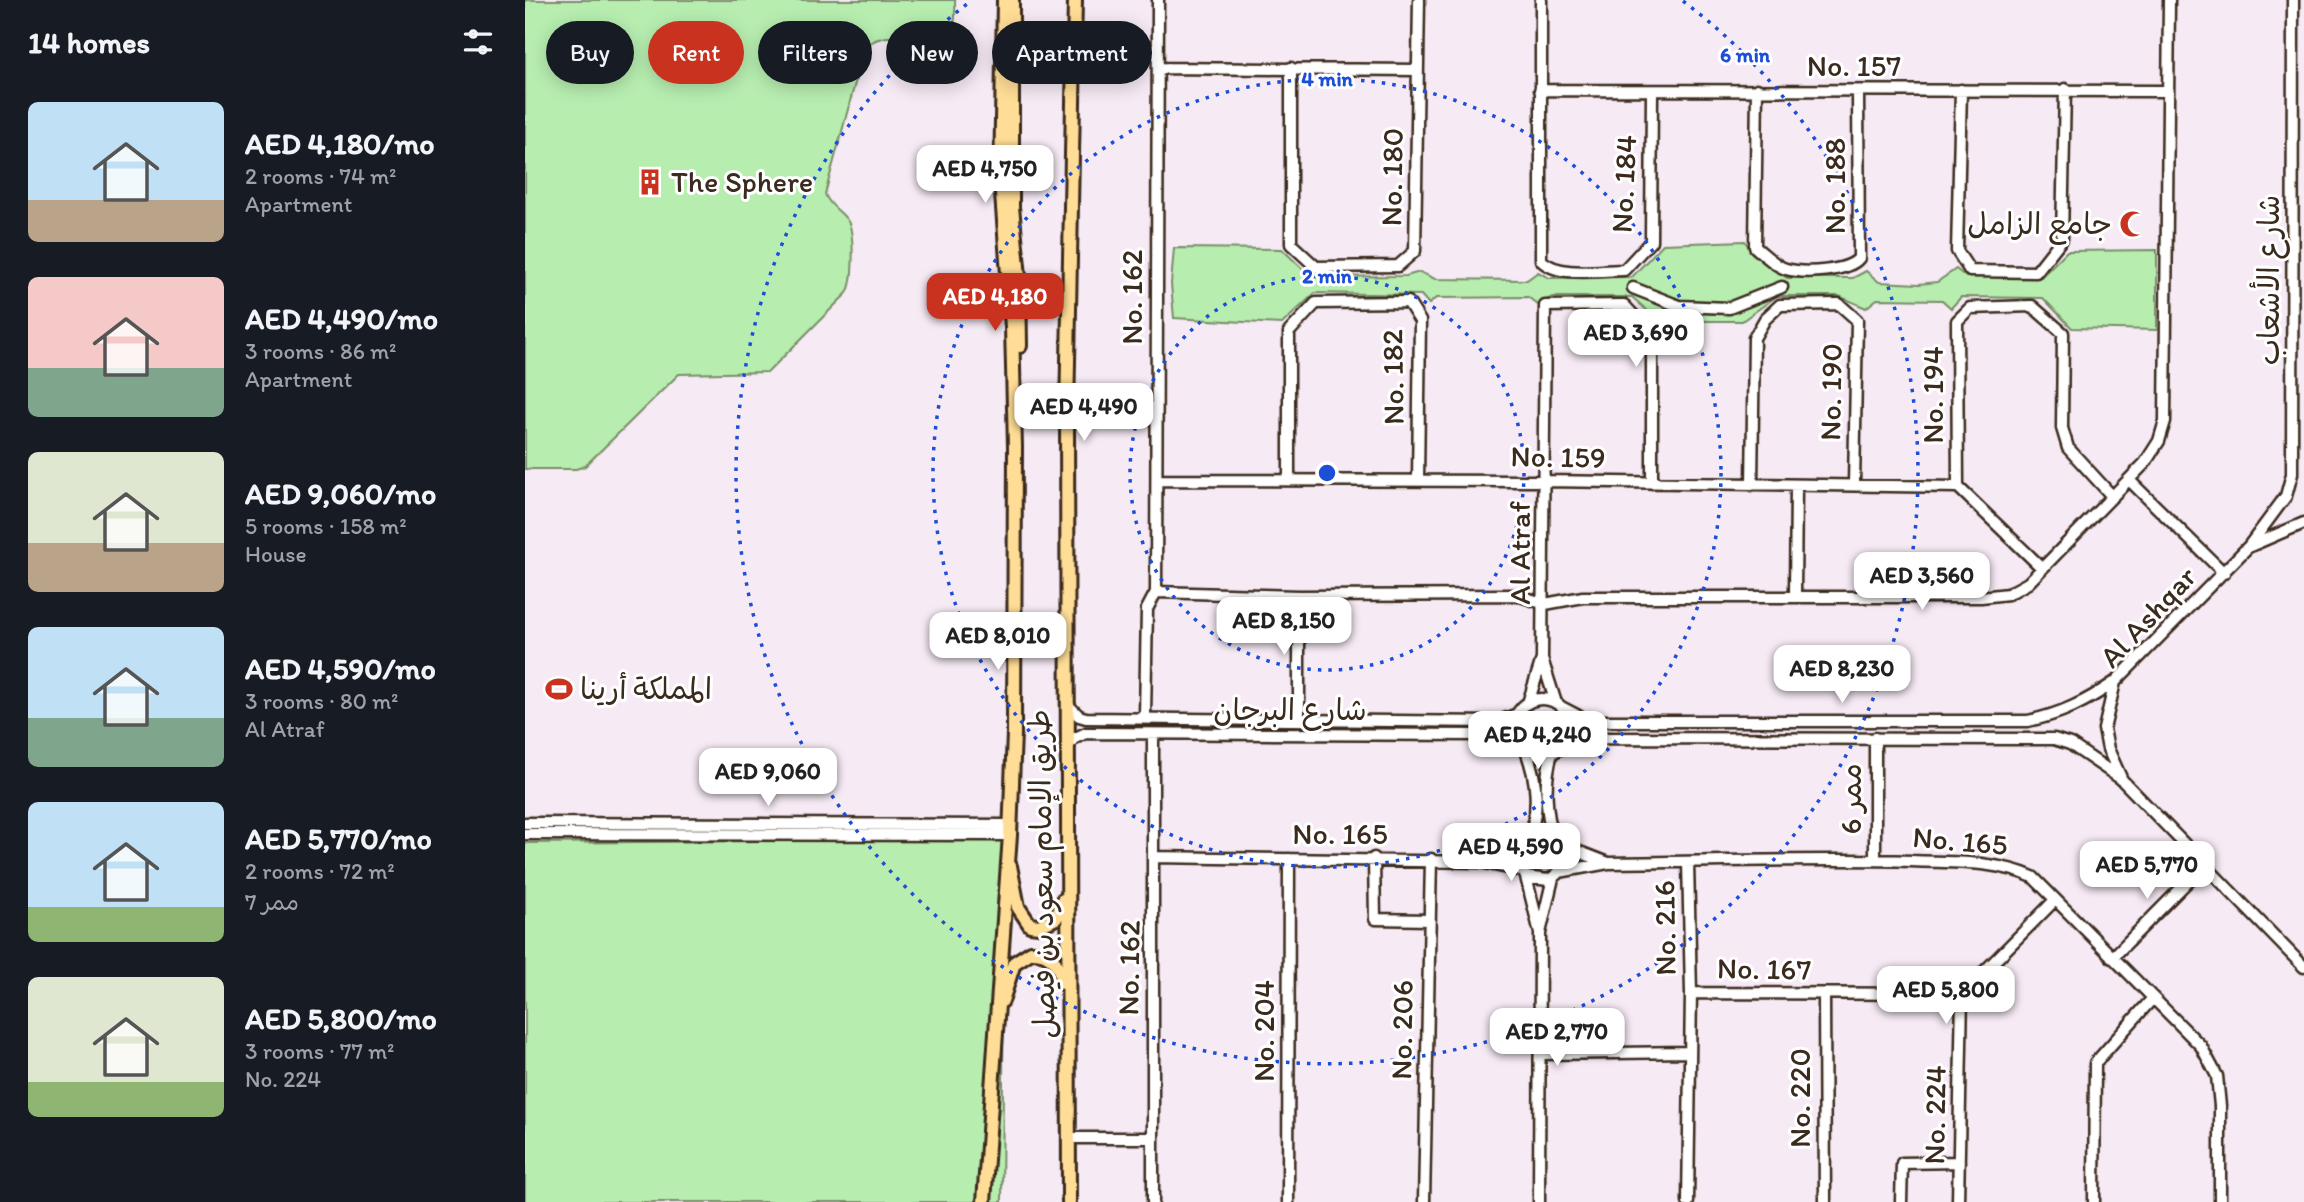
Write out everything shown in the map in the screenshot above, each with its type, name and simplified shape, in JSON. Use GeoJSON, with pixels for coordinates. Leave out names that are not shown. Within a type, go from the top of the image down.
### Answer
{"type":"FeatureCollection","features":[{"type":"Feature","properties":{"kind":"main road","name":"طريق الإمام سعود بن فيصل"},"geometry":{"type":"LineString","coordinates":[[984,1202],[1011,830],[1016,536],[1012,327],[1004,255],[1001,154],[1004,0]]}},
{"type":"Feature","properties":{"kind":"main road","name":"طريق الإمام سعود بن فيصل"},"geometry":{"type":"LineString","coordinates":[[1012,0],[1012,207],[1021,323],[1014,408]]}},
{"type":"Feature","properties":{"kind":"main road","name":"طريق الإمام سعود بن فيصل"},"geometry":{"type":"LineString","coordinates":[[1069,1202],[1070,1032],[1066,751],[1068,347],[1075,0]]}},
{"type":"Feature","properties":{"kind":"main road"},"geometry":{"type":"LineString","coordinates":[[1008,858],[1018,907],[1030,925],[1039,926],[1056,918],[1067,886]]}},
{"type":"Feature","properties":{"kind":"main road"},"geometry":{"type":"LineString","coordinates":[[995,1026],[1014,963],[1031,952],[1040,952],[1055,960],[1060,969],[1070,1032]]}},
{"type":"Feature","properties":{"kind":"street","name":"No. 162"},"geometry":{"type":"LineString","coordinates":[[1145,716],[1147,609],[1156,592],[1158,0]]}},
{"type":"Feature","properties":{"kind":"street","name":"No. 180"},"geometry":{"type":"LineString","coordinates":[[1291,68],[1291,244],[1315,267],[1398,266],[1415,251],[1419,0]]}},
{"type":"Feature","properties":{"kind":"street"},"geometry":{"type":"LineString","coordinates":[[1540,90],[1541,0]]}},
{"type":"Feature","properties":{"kind":"street"},"geometry":{"type":"LineString","coordinates":[[1156,592],[1299,596],[1517,596],[1545,604],[1583,597],[1981,597],[2008,594],[2028,583],[2145,463],[2159,440],[2167,401],[2169,0]]}},
{"type":"Feature","properties":{"kind":"street","name":"شارع الأشعاب"},"geometry":{"type":"LineString","coordinates":[[2248,547],[2286,496],[2292,474],[2293,0]]}},
{"type":"Feature","properties":{"kind":"street"},"geometry":{"type":"LineString","coordinates":[[1159,68],[1418,70]]}},
{"type":"Feature","properties":{"kind":"street","name":"No. 188"},"geometry":{"type":"LineString","coordinates":[[1757,89],[1755,247],[1786,269],[1842,270],[1853,266],[1859,258],[1859,91]]}},
{"type":"Feature","properties":{"kind":"street"},"geometry":{"type":"LineString","coordinates":[[1961,90],[1957,251],[1961,262],[1970,271],[2036,272],[2062,239],[2064,89]]}},
{"type":"Feature","properties":{"kind":"street","name":"No. 157"},"geometry":{"type":"LineString","coordinates":[[1540,90],[2168,90]]}},
{"type":"Feature","properties":{"kind":"street","name":"No. 184"},"geometry":{"type":"LineString","coordinates":[[1540,90],[1541,260],[1547,266],[1563,270],[1624,270],[1651,240],[1652,91]]}},
{"type":"Feature","properties":{"kind":"street"},"geometry":{"type":"LineString","coordinates":[[1633,288],[1679,306],[1729,308],[1781,287]]}},
{"type":"Feature","properties":{"kind":"street","name":"No. 182"},"geometry":{"type":"LineString","coordinates":[[1289,479],[1289,332],[1316,303],[1408,302],[1420,321],[1418,481]]}},
{"type":"Feature","properties":{"kind":"street","name":"No. 190"},"geometry":{"type":"LineString","coordinates":[[1752,485],[1754,338],[1765,319],[1780,305],[1839,304],[1857,320],[1854,485]]}},
{"type":"Feature","properties":{"kind":"street","name":"Al Atraf"},"geometry":{"type":"LineString","coordinates":[[1542,659],[1545,604],[1545,306],[1624,305],[1652,335],[1652,483]]}},
{"type":"Feature","properties":{"kind":"street","name":"No. 194"},"geometry":{"type":"LineString","coordinates":[[2042,568],[1958,487],[1957,321],[1970,308],[2032,306],[2063,333],[2062,428],[2068,448],[2112,496]]}},
{"type":"Feature","properties":{"kind":"street","name":"No. 159"},"geometry":{"type":"LineString","coordinates":[[1158,480],[1545,481],[1958,487]]}},
{"type":"Feature","properties":{"kind":"street"},"geometry":{"type":"LineString","coordinates":[[2129,480],[2224,573]]}},
{"type":"Feature","properties":{"kind":"street"},"geometry":{"type":"LineString","coordinates":[[1795,596],[1796,485]]}},
{"type":"Feature","properties":{"kind":"street","name":"Al Ashqar"},"geometry":{"type":"LineString","coordinates":[[2304,523],[2248,547],[2115,682],[2104,729],[2108,749],[2122,780],[2304,967]]}},
{"type":"Feature","properties":{"kind":"street"},"geometry":{"type":"LineString","coordinates":[[1299,596],[1299,718]]}},
{"type":"Feature","properties":{"kind":"street"},"geometry":{"type":"LineString","coordinates":[[1539,1202],[1542,1054],[1540,933],[1519,856],[1535,818],[1534,772],[1514,730],[1520,713],[1528,703],[1542,659]]}},
{"type":"Feature","properties":{"kind":"street"},"geometry":{"type":"LineString","coordinates":[[1540,933],[1556,875],[1565,858],[1547,819],[1547,772],[1554,751],[1567,739],[1569,731],[1542,659]]}},
{"type":"Feature","properties":{"kind":"street"},"geometry":{"type":"LineString","coordinates":[[1528,703],[1537,699],[1560,706],[1586,720],[1599,721],[2028,722],[2061,714],[2090,700],[2115,682]]}},
{"type":"Feature","properties":{"kind":"street","name":"شارع البرجان"},"geometry":{"type":"LineString","coordinates":[[1067,704],[1079,716],[1086,718],[1145,716],[1497,722],[1520,713]]}},
{"type":"Feature","properties":{"kind":"street","name":"شارع البرجان"},"geometry":{"type":"LineString","coordinates":[[1066,751],[1073,739],[1086,733],[1479,735],[1505,738],[1539,756],[1596,738],[2054,739],[2070,744],[2122,780]]}},
{"type":"Feature","properties":{"kind":"street","name":"No. 162"},"geometry":{"type":"LineString","coordinates":[[1153,735],[1153,1202]]}},
{"type":"Feature","properties":{"kind":"street","name":"ممر 6"},"geometry":{"type":"LineString","coordinates":[[1875,738],[1875,860]]}},
{"type":"Feature","properties":{"kind":"street"},"geometry":{"type":"LineString","coordinates":[[525,823],[1011,830]]}},
{"type":"Feature","properties":{"kind":"street"},"geometry":{"type":"LineString","coordinates":[[525,834],[1011,830]]}},
{"type":"Feature","properties":{"kind":"street"},"geometry":{"type":"LineString","coordinates":[[1525,843],[1539,835],[1608,863]]}},
{"type":"Feature","properties":{"kind":"street","name":"No. 165"},"geometry":{"type":"LineString","coordinates":[[1154,857],[1374,858],[1480,862],[1525,843]]}},
{"type":"Feature","properties":{"kind":"street"},"geometry":{"type":"LineString","coordinates":[[1374,858],[1375,919],[1429,920]]}},
{"type":"Feature","properties":{"kind":"street","name":"No. 204"},"geometry":{"type":"LineString","coordinates":[[1288,1202],[1289,859]]}},
{"type":"Feature","properties":{"kind":"street","name":"No. 206"},"geometry":{"type":"LineString","coordinates":[[1424,1202],[1431,859]]}},
{"type":"Feature","properties":{"kind":"street","name":"No. 165"},"geometry":{"type":"LineString","coordinates":[[1608,863],[1875,860],[1983,864],[2016,869],[2033,877],[2200,1046],[2217,1076],[2220,1106],[2220,1202]]}},
{"type":"Feature","properties":{"kind":"street"},"geometry":{"type":"LineString","coordinates":[[1480,862],[1541,881],[1608,863]]}},
{"type":"Feature","properties":{"kind":"street","name":"No. 216"},"geometry":{"type":"LineString","coordinates":[[1688,862],[1691,993],[1688,1052],[1688,1202]]}},
{"type":"Feature","properties":{"kind":"street"},"geometry":{"type":"LineString","coordinates":[[2112,958],[2204,865]]}},
{"type":"Feature","properties":{"kind":"street"},"geometry":{"type":"LineString","coordinates":[[1962,994],[2055,900]]}},
{"type":"Feature","properties":{"kind":"street","name":"No. 167"},"geometry":{"type":"LineString","coordinates":[[1691,993],[1962,994]]}},
{"type":"Feature","properties":{"kind":"street","name":"No. 220"},"geometry":{"type":"LineString","coordinates":[[1824,994],[1825,1202]]}},
{"type":"Feature","properties":{"kind":"street","name":"No. 224"},"geometry":{"type":"LineString","coordinates":[[1958,1202],[1962,994]]}},
{"type":"Feature","properties":{"kind":"street"},"geometry":{"type":"LineString","coordinates":[[2094,1202],[2095,1063],[2152,999]]}},
{"type":"Feature","properties":{"kind":"street"},"geometry":{"type":"LineString","coordinates":[[1542,1054],[1688,1052]]}},
{"type":"Feature","properties":{"kind":"street"},"geometry":{"type":"LineString","coordinates":[[1070,1138],[1152,1138]]}},
{"type":"Feature","properties":{"kind":"street"},"geometry":{"type":"LineString","coordinates":[[1901,1202],[1902,1163],[1959,1163]]}},
{"type":"Feature","properties":{"kind":"green space"},"geometry":{"type":"Polygon","coordinates":[[[525,0],[955,0],[955,21],[886,21],[886,38],[872,42],[872,21],[758,21],[758,84],[855,84],[825,194],[850,226],[852,268],[847,293],[768,372],[679,374],[585,466],[576,469],[525,469],[525,0]]]}},
{"type":"Feature","properties":{"kind":"green space"},"geometry":{"type":"Polygon","coordinates":[[[1745,241],[1752,253],[1787,278],[1853,278],[1866,271],[1879,282],[1919,284],[1937,282],[1956,269],[1966,277],[2041,277],[2067,251],[2157,250],[2157,330],[2072,328],[2043,298],[1961,297],[1951,308],[1942,300],[1877,299],[1866,308],[1839,296],[1777,296],[1742,321],[1659,321],[1632,297],[1552,297],[1538,305],[1528,297],[1436,298],[1429,304],[1421,295],[1315,293],[1282,324],[1174,318],[1171,284],[1174,248],[1282,249],[1311,277],[1406,276],[1420,272],[1435,279],[1527,280],[1538,272],[1549,278],[1632,277],[1663,244],[1745,241]]]}},
{"type":"Feature","properties":{"kind":"green space"},"geometry":{"type":"Polygon","coordinates":[[[1005,841],[1002,1202],[525,1202],[525,843],[1005,841]]]}},
{"type":"Feature","properties":{"kind":"place","name":"The Sphere"},"geometry":{"type":"Point","coordinates":[650,182]}},
{"type":"Feature","properties":{"kind":"place","name":"جامع الزامل"},"geometry":{"type":"Point","coordinates":[2133,224]}},
{"type":"Feature","properties":{"kind":"place","name":"المملكة أرينا"},"geometry":{"type":"Point","coordinates":[559,689]}}]}
